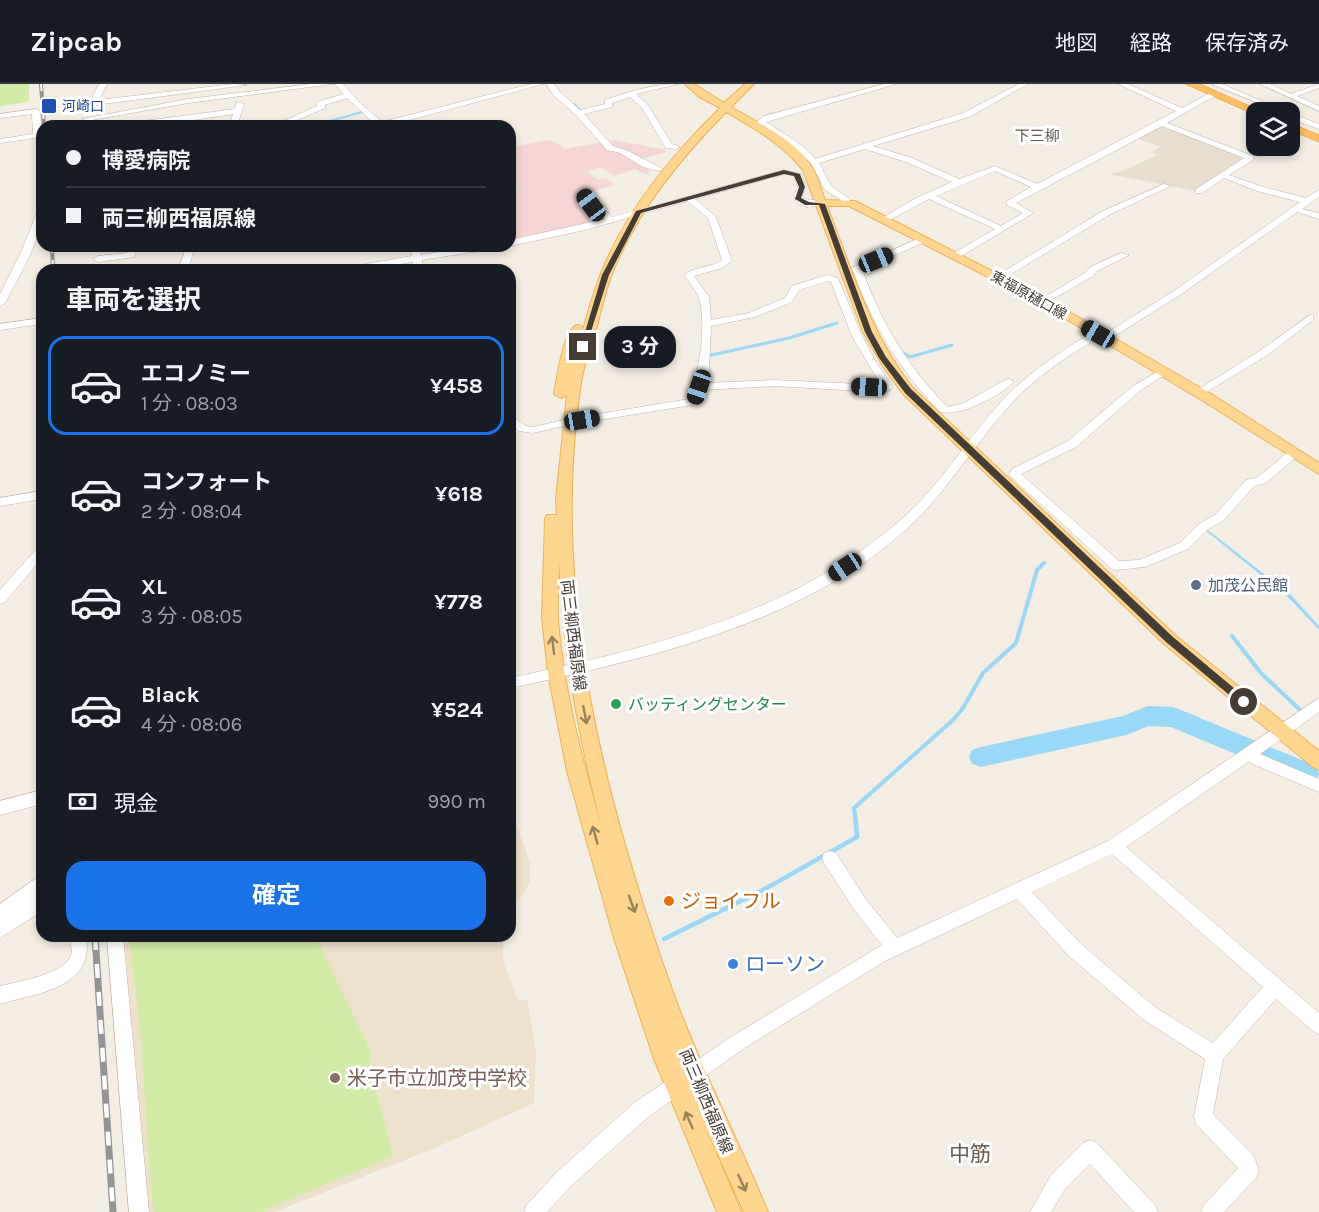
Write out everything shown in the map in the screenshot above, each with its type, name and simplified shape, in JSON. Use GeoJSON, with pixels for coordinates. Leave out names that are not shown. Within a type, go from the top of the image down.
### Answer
{"type":"FeatureCollection","features":[{"type":"Feature","properties":{"kind":"highway"},"geometry":{"type":"LineString","coordinates":[[1191,84],[1214,88],[1246,105]]}},
{"type":"Feature","properties":{"kind":"highway"},"geometry":{"type":"LineString","coordinates":[[1202,84],[1246,102]]}},
{"type":"Feature","properties":{"kind":"highway"},"geometry":{"type":"LineString","coordinates":[[1300,126],[1319,134]]}},
{"type":"Feature","properties":{"kind":"highway"},"geometry":{"type":"LineString","coordinates":[[1300,130],[1319,139]]}},
{"type":"Feature","properties":{"kind":"main road"},"geometry":{"type":"LineString","coordinates":[[689,84],[772,135],[797,156],[808,169],[868,332],[908,391],[1170,640],[1319,762]]}},
{"type":"Feature","properties":{"kind":"main road","name":"両三柳西福原線"},"geometry":{"type":"LineString","coordinates":[[729,1212],[675,1086],[614,904],[576,771],[556,673],[550,618],[553,480],[562,424],[587,329],[606,275],[633,214],[659,169],[676,147],[741,84]]}},
{"type":"Feature","properties":{"kind":"main road","name":"両三柳西福原線"},"geometry":{"type":"LineString","coordinates":[[633,214],[721,105],[750,84]]}},
{"type":"Feature","properties":{"kind":"main road"},"geometry":{"type":"LineString","coordinates":[[822,204],[845,202]]}},
{"type":"Feature","properties":{"kind":"main road","name":"東福原樋口線"},"geometry":{"type":"LineString","coordinates":[[845,202],[1042,302],[1199,393],[1319,469]]}},
{"type":"Feature","properties":{"kind":"main road","name":"両三柳西福原線"},"geometry":{"type":"LineString","coordinates":[[562,424],[562,530],[577,668],[602,796],[628,894],[693,1075],[756,1212]]}},
{"type":"Feature","properties":{"kind":"street"},"geometry":{"type":"LineString","coordinates":[[85,120],[103,84]]}},
{"type":"Feature","properties":{"kind":"street"},"geometry":{"type":"LineString","coordinates":[[94,120],[189,101],[329,84]]}},
{"type":"Feature","properties":{"kind":"street"},"geometry":{"type":"LineString","coordinates":[[339,84],[373,120]]}},
{"type":"Feature","properties":{"kind":"street"},"geometry":{"type":"LineString","coordinates":[[406,120],[538,84]]}},
{"type":"Feature","properties":{"kind":"street"},"geometry":{"type":"LineString","coordinates":[[550,84],[557,94],[579,113],[612,148],[623,150],[651,168],[659,169]]}},
{"type":"Feature","properties":{"kind":"street"},"geometry":{"type":"LineString","coordinates":[[579,113],[609,105],[608,102],[631,93],[674,84]]}},
{"type":"Feature","properties":{"kind":"street"},"geometry":{"type":"LineString","coordinates":[[845,202],[846,200],[828,188],[814,162],[790,140],[761,122],[766,118],[892,84]]}},
{"type":"Feature","properties":{"kind":"street"},"geometry":{"type":"LineString","coordinates":[[814,162],[966,115],[1024,84]]}},
{"type":"Feature","properties":{"kind":"street"},"geometry":{"type":"LineString","coordinates":[[1122,84],[1182,111]]}},
{"type":"Feature","properties":{"kind":"street"},"geometry":{"type":"LineString","coordinates":[[1264,84],[1319,109]]}},
{"type":"Feature","properties":{"kind":"street"},"geometry":{"type":"LineString","coordinates":[[54,109],[243,85],[235,120]]}},
{"type":"Feature","properties":{"kind":"street"},"geometry":{"type":"LineString","coordinates":[[1291,96],[1319,86]]}},
{"type":"Feature","properties":{"kind":"street"},"geometry":{"type":"LineString","coordinates":[[955,256],[1029,213],[1010,203],[1161,123],[1214,88],[1255,102]]}},
{"type":"Feature","properties":{"kind":"street"},"geometry":{"type":"LineString","coordinates":[[631,93],[645,107],[669,146],[676,147]]}},
{"type":"Feature","properties":{"kind":"street"},"geometry":{"type":"LineString","coordinates":[[293,120],[322,106],[319,104],[349,95]]}},
{"type":"Feature","properties":{"kind":"street"},"geometry":{"type":"LineString","coordinates":[[0,116],[36,111],[37,120]]}},
{"type":"Feature","properties":{"kind":"street"},"geometry":{"type":"LineString","coordinates":[[178,120],[238,111]]}},
{"type":"Feature","properties":{"kind":"street"},"geometry":{"type":"LineString","coordinates":[[1300,119],[1319,127]]}},
{"type":"Feature","properties":{"kind":"street"},"geometry":{"type":"LineString","coordinates":[[1161,123],[1250,158],[1199,191]]}},
{"type":"Feature","properties":{"kind":"street"},"geometry":{"type":"LineString","coordinates":[[0,141],[36,135]]}},
{"type":"Feature","properties":{"kind":"street"},"geometry":{"type":"LineString","coordinates":[[864,146],[909,160],[959,182]]}},
{"type":"Feature","properties":{"kind":"street"},"geometry":{"type":"LineString","coordinates":[[883,220],[913,202],[994,168],[1038,187]]}},
{"type":"Feature","properties":{"kind":"street"},"geometry":{"type":"LineString","coordinates":[[516,242],[554,235],[784,172],[797,174],[802,187],[798,196],[800,201],[807,204],[822,204]]}},
{"type":"Feature","properties":{"kind":"street"},"geometry":{"type":"LineString","coordinates":[[1223,175],[1260,189],[1306,201]]}},
{"type":"Feature","properties":{"kind":"street"},"geometry":{"type":"LineString","coordinates":[[998,278],[1106,213],[1167,186]]}},
{"type":"Feature","properties":{"kind":"street"},"geometry":{"type":"LineString","coordinates":[[516,681],[577,668],[747,617],[827,579],[901,527],[932,496],[1003,406],[1032,378],[1177,293],[1319,193]]}},
{"type":"Feature","properties":{"kind":"street"},"geometry":{"type":"LineString","coordinates":[[582,194],[591,205],[603,211],[610,220]]}},
{"type":"Feature","properties":{"kind":"street"},"geometry":{"type":"LineString","coordinates":[[929,196],[1001,230]]}},
{"type":"Feature","properties":{"kind":"street"},"geometry":{"type":"LineString","coordinates":[[516,423],[525,430],[694,402],[704,371],[706,324],[704,297],[689,275],[723,265],[727,261],[712,218],[688,198]]}},
{"type":"Feature","properties":{"kind":"street"},"geometry":{"type":"LineString","coordinates":[[1294,209],[1319,216]]}},
{"type":"Feature","properties":{"kind":"street"},"geometry":{"type":"LineString","coordinates":[[0,303],[27,250],[36,226]]}},
{"type":"Feature","properties":{"kind":"street"},"geometry":{"type":"LineString","coordinates":[[699,387],[774,383],[888,387],[874,369],[857,268],[922,240]]}},
{"type":"Feature","properties":{"kind":"street"},"geometry":{"type":"LineString","coordinates":[[98,259],[132,255],[133,252]]}},
{"type":"Feature","properties":{"kind":"street"},"geometry":{"type":"LineString","coordinates":[[416,252],[417,264]]}},
{"type":"Feature","properties":{"kind":"street"},"geometry":{"type":"LineString","coordinates":[[393,264],[454,252]]}},
{"type":"Feature","properties":{"kind":"street"},"geometry":{"type":"LineString","coordinates":[[1042,302],[1090,274],[1093,269],[1124,255]]}},
{"type":"Feature","properties":{"kind":"street"},"geometry":{"type":"LineString","coordinates":[[706,324],[752,315],[789,300],[795,288],[827,278],[835,280],[868,332],[889,345],[910,374],[945,410],[956,411],[1009,382]]}},
{"type":"Feature","properties":{"kind":"street"},"geometry":{"type":"LineString","coordinates":[[1199,393],[1316,317]]}},
{"type":"Feature","properties":{"kind":"street"},"geometry":{"type":"LineString","coordinates":[[0,327],[36,322]]}},
{"type":"Feature","properties":{"kind":"street"},"geometry":{"type":"LineString","coordinates":[[1162,372],[1137,388],[1072,444],[1014,475],[1116,566],[1141,564],[1170,554],[1187,543],[1203,527],[1220,517],[1250,483],[1262,480],[1295,453]]}},
{"type":"Feature","properties":{"kind":"street"},"geometry":{"type":"LineString","coordinates":[[0,502],[36,496]]}},
{"type":"Feature","properties":{"kind":"street"},"geometry":{"type":"LineString","coordinates":[[1074,549],[1089,542]]}},
{"type":"Feature","properties":{"kind":"street"},"geometry":{"type":"LineString","coordinates":[[0,599],[36,557]]}},
{"type":"Feature","properties":{"kind":"street"},"geometry":{"type":"LineString","coordinates":[[534,1212],[562,1180],[656,1098],[693,1075],[737,1042],[894,948],[1114,846],[1152,822],[1319,704]]}},
{"type":"Feature","properties":{"kind":"street"},"geometry":{"type":"LineString","coordinates":[[1252,752],[1319,786]]}},
{"type":"Feature","properties":{"kind":"street"},"geometry":{"type":"LineString","coordinates":[[0,808],[36,799]]}},
{"type":"Feature","properties":{"kind":"street"},"geometry":{"type":"LineString","coordinates":[[1114,846],[1319,1025]]}},
{"type":"Feature","properties":{"kind":"street"},"geometry":{"type":"LineString","coordinates":[[830,858],[894,948]]}},
{"type":"Feature","properties":{"kind":"street"},"geometry":{"type":"LineString","coordinates":[[0,913],[16,904],[36,886]]}},
{"type":"Feature","properties":{"kind":"street"},"geometry":{"type":"LineString","coordinates":[[1019,889],[1076,950],[1150,1014],[1215,1055]]}},
{"type":"Feature","properties":{"kind":"street"},"geometry":{"type":"LineString","coordinates":[[0,930],[36,906]]}},
{"type":"Feature","properties":{"kind":"street"},"geometry":{"type":"LineString","coordinates":[[0,995],[62,976],[72,970],[79,959],[78,942]]}},
{"type":"Feature","properties":{"kind":"street"},"geometry":{"type":"LineString","coordinates":[[116,942],[139,1212]]}},
{"type":"Feature","properties":{"kind":"street"},"geometry":{"type":"LineString","coordinates":[[1211,1212],[1249,1171],[1247,1163],[1203,1117],[1215,1055],[1275,987]]}},
{"type":"Feature","properties":{"kind":"street"},"geometry":{"type":"LineString","coordinates":[[1040,1212],[1058,1182],[1090,1150],[1148,1212]]}},
{"type":"Feature","properties":{"kind":"shaded area"},"geometry":{"type":"Polygon","coordinates":[[[1161,126],[1245,159],[1196,191],[1109,174],[1125,170],[1157,155],[1152,152],[1161,147],[1138,139],[1161,126]]]}},
{"type":"Feature","properties":{"kind":"shaded area"},"geometry":{"type":"Polygon","coordinates":[[[550,140],[561,145],[563,149],[614,140],[667,150],[664,153],[633,160],[650,171],[647,175],[635,169],[614,176],[601,167],[587,171],[598,180],[606,178],[615,185],[575,196],[580,203],[585,202],[598,211],[588,214],[596,222],[516,241],[516,146],[550,140]]]}},
{"type":"Feature","properties":{"kind":"shaded area"},"geometry":{"type":"Polygon","coordinates":[[[516,823],[530,863],[530,880],[525,893],[516,902],[516,823]]]}},
{"type":"Feature","properties":{"kind":"shaded area","name":"米子市立加茂中学校"},"geometry":{"type":"Polygon","coordinates":[[[122,942],[503,942],[503,961],[518,1001],[527,999],[536,1052],[534,1103],[435,1148],[275,1212],[148,1212],[122,942]]]}},
{"type":"Feature","properties":{"kind":"green space"},"geometry":{"type":"Polygon","coordinates":[[[0,84],[29,84],[29,101],[0,107],[0,84]]]}},
{"type":"Feature","properties":{"kind":"green space","name":"米子市立加茂中学校"},"geometry":{"type":"Polygon","coordinates":[[[130,942],[318,942],[372,1054],[369,1063],[393,1156],[260,1212],[153,1212],[140,1029],[130,942]]]}},
{"type":"Feature","properties":{"kind":"water"},"geometry":{"type":"Polygon","coordinates":[[[1205,530],[1208,530],[1292,596],[1319,626],[1319,630],[1288,597],[1205,530]]]}},
{"type":"Feature","properties":{"kind":"waterway"},"geometry":{"type":"LineString","coordinates":[[574,104],[580,110]]}},
{"type":"Feature","properties":{"kind":"waterway"},"geometry":{"type":"LineString","coordinates":[[333,120],[362,112]]}},
{"type":"Feature","properties":{"kind":"waterway"},"geometry":{"type":"LineString","coordinates":[[707,356],[789,338],[837,323]]}},
{"type":"Feature","properties":{"kind":"waterway"},"geometry":{"type":"LineString","coordinates":[[902,352],[910,357],[952,345]]}},
{"type":"Feature","properties":{"kind":"waterway"},"geometry":{"type":"LineString","coordinates":[[855,816],[854,808],[953,720],[963,708],[983,673],[1016,643],[1037,570],[1044,563]]}},
{"type":"Feature","properties":{"kind":"waterway"},"geometry":{"type":"LineString","coordinates":[[1232,636],[1261,673],[1299,709]]}},
{"type":"Feature","properties":{"kind":"waterway"},"geometry":{"type":"LineString","coordinates":[[981,757],[1126,725],[1148,716],[1173,717],[1307,773]]}},
{"type":"Feature","properties":{"kind":"waterway"},"geometry":{"type":"LineString","coordinates":[[664,939],[763,890],[857,837],[855,814]]}},
{"type":"Feature","properties":{"kind":"railway"},"geometry":{"type":"LineString","coordinates":[[41,84],[44,120]]}},
{"type":"Feature","properties":{"kind":"railway"},"geometry":{"type":"LineString","coordinates":[[52,252],[53,264]]}},
{"type":"Feature","properties":{"kind":"railway"},"geometry":{"type":"LineString","coordinates":[[95,942],[113,1212]]}},
{"type":"Feature","properties":{"kind":"place","name":"河崎口"},"geometry":{"type":"Point","coordinates":[49,106]}},
{"type":"Feature","properties":{"kind":"place","name":"加茂公民館"},"geometry":{"type":"Point","coordinates":[1196,585]}},
{"type":"Feature","properties":{"kind":"place","name":"バッティングセンター"},"geometry":{"type":"Point","coordinates":[616,704]}},
{"type":"Feature","properties":{"kind":"place","name":"ジョイフル"},"geometry":{"type":"Point","coordinates":[669,901]}},
{"type":"Feature","properties":{"kind":"place","name":"ローソン"},"geometry":{"type":"Point","coordinates":[733,964]}},
{"type":"Feature","properties":{"kind":"place","name":"米子市立加茂中学校"},"geometry":{"type":"Point","coordinates":[335,1078]}},
{"type":"Feature","properties":{"kind":"district","name":"下三柳"},"geometry":{"type":"Point","coordinates":[1037,136]}},
{"type":"Feature","properties":{"kind":"district","name":"中筋"},"geometry":{"type":"Point","coordinates":[970,1154]}},
{"type":"Feature","properties":{"kind":"route"},"geometry":{"type":"LineString","coordinates":[[583,347],[606,275],[638,212],[784,172],[797,174],[802,187],[798,199],[802,203],[822,204],[869,332],[883,358],[908,391],[1170,640],[1244,702]]}}]}
